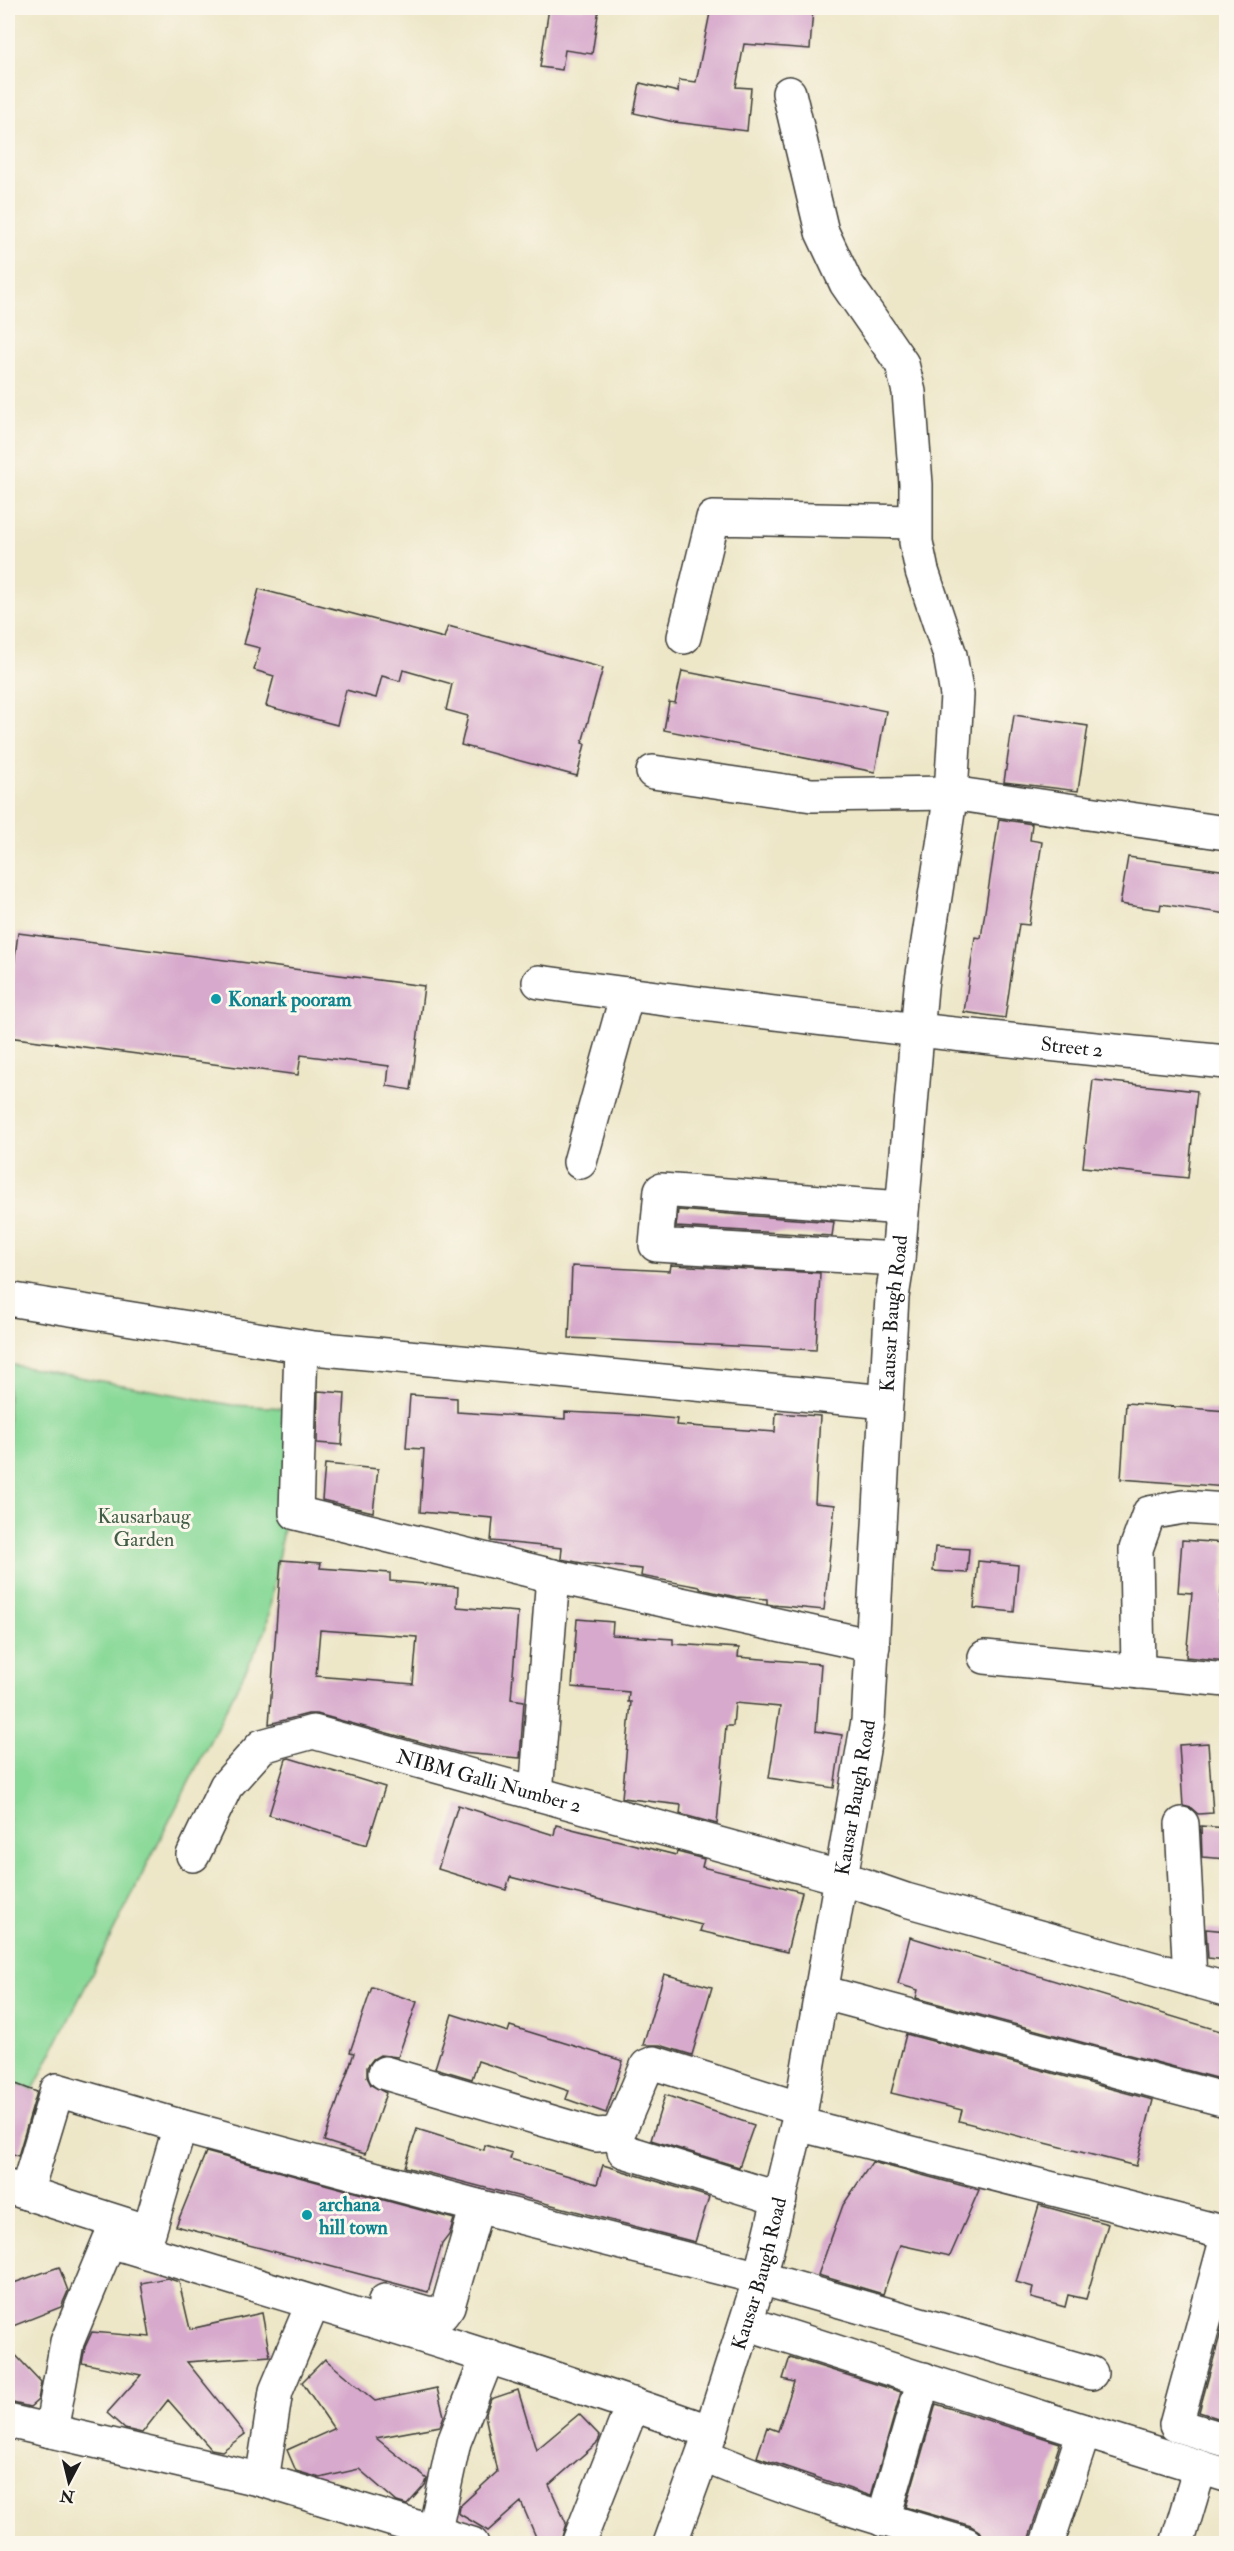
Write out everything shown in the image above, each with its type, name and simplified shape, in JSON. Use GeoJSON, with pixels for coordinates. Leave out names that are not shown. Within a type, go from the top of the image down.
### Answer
{"type":"FeatureCollection","features":[{"type":"Feature","properties":{"kind":"street","name":"Kausar Baugh Road"},"geometry":{"type":"LineString","coordinates":[[670,2544],[707,2444],[760,2278],[800,2116],[868,1722],[892,1298],[898,1259],[916,1031],[951,793],[957,695],[950,655],[922,571],[914,522],[916,484],[909,392],[902,364],[846,283],[822,232],[789,93]]}},
{"type":"Feature","properties":{"kind":"street"},"geometry":{"type":"LineString","coordinates":[[684,637],[713,518],[914,522]]}},
{"type":"Feature","properties":{"kind":"street"},"geometry":{"type":"LineString","coordinates":[[653,772],[812,795],[951,793],[1227,833]]}},
{"type":"Feature","properties":{"kind":"street","name":"Street 2"},"geometry":{"type":"LineString","coordinates":[[538,982],[916,1031],[1227,1062]]}},
{"type":"Feature","properties":{"kind":"street"},"geometry":{"type":"LineString","coordinates":[[580,1162],[627,994]]}},
{"type":"Feature","properties":{"kind":"street"},"geometry":{"type":"LineString","coordinates":[[898,1259],[656,1245],[661,1190],[902,1208]]}},
{"type":"Feature","properties":{"kind":"street"},"geometry":{"type":"LineString","coordinates":[[8,1299],[301,1346],[886,1402]]}},
{"type":"Feature","properties":{"kind":"street"},"geometry":{"type":"LineString","coordinates":[[301,1346],[296,1513],[553,1576],[873,1646]]}},
{"type":"Feature","properties":{"kind":"street"},"geometry":{"type":"LineString","coordinates":[[1138,1672],[1136,1549],[1149,1514],[1183,1506],[1227,1510]]}},
{"type":"Feature","properties":{"kind":"street"},"geometry":{"type":"LineString","coordinates":[[536,1794],[553,1576]]}},
{"type":"Feature","properties":{"kind":"street"},"geometry":{"type":"LineString","coordinates":[[985,1657],[1227,1680]]}},
{"type":"Feature","properties":{"kind":"street","name":"NIBM Galli Number 2"},"geometry":{"type":"LineString","coordinates":[[193,1855],[226,1786],[262,1746],[314,1732],[842,1878],[906,1900],[1227,1989]]}},
{"type":"Feature","properties":{"kind":"street"},"geometry":{"type":"LineString","coordinates":[[1182,1824],[1190,1979]]}},
{"type":"Feature","properties":{"kind":"street"},"geometry":{"type":"LineString","coordinates":[[821,1992],[1227,2100]]}},
{"type":"Feature","properties":{"kind":"street"},"geometry":{"type":"LineString","coordinates":[[385,2073],[596,2135],[611,2134],[620,2129],[647,2066],[654,2063],[800,2116],[1227,2233]]}},
{"type":"Feature","properties":{"kind":"street"},"geometry":{"type":"LineString","coordinates":[[14,2196],[57,2090],[180,2126],[477,2206],[760,2278],[1092,2373]]}},
{"type":"Feature","properties":{"kind":"street"},"geometry":{"type":"LineString","coordinates":[[149,2232],[180,2126]]}},
{"type":"Feature","properties":{"kind":"street"},"geometry":{"type":"LineString","coordinates":[[624,2151],[780,2199]]}},
{"type":"Feature","properties":{"kind":"street"},"geometry":{"type":"LineString","coordinates":[[14,2196],[149,2232],[427,2313],[442,2314],[448,2306],[477,2206]]}},
{"type":"Feature","properties":{"kind":"street"},"geometry":{"type":"LineString","coordinates":[[14,2196],[109,2241],[488,2356],[633,2404],[707,2444],[730,2467],[883,2520],[966,2544]]}},
{"type":"Feature","properties":{"kind":"street"},"geometry":{"type":"LineString","coordinates":[[51,2431],[68,2342],[109,2241]]}},
{"type":"Feature","properties":{"kind":"street"},"geometry":{"type":"LineString","coordinates":[[1227,2241],[1176,2425],[1227,2440]]}},
{"type":"Feature","properties":{"kind":"street"},"geometry":{"type":"LineString","coordinates":[[262,2480],[276,2391],[313,2303]]}},
{"type":"Feature","properties":{"kind":"street"},"geometry":{"type":"LineString","coordinates":[[746,2323],[1213,2471],[1177,2544]]}},
{"type":"Feature","properties":{"kind":"street"},"geometry":{"type":"LineString","coordinates":[[435,2530],[454,2442],[488,2356]]}},
{"type":"Feature","properties":{"kind":"street"},"geometry":{"type":"LineString","coordinates":[[883,2520],[924,2379]]}},
{"type":"Feature","properties":{"kind":"street"},"geometry":{"type":"LineString","coordinates":[[578,2544],[633,2404]]}},
{"type":"Feature","properties":{"kind":"street"},"geometry":{"type":"LineString","coordinates":[[8,2421],[262,2480],[435,2530],[472,2544]]}},
{"type":"Feature","properties":{"kind":"street"},"geometry":{"type":"LineString","coordinates":[[1047,2544],[1084,2431]]}},
{"type":"Feature","properties":{"kind":"green space","name":"Kausarbaug Garden"},"geometry":{"type":"Polygon","coordinates":[[[8,1364],[232,1405],[303,1409],[266,1630],[33,2090],[8,2081],[8,1364]]]}},
{"type":"Feature","properties":{"kind":"building"},"geometry":{"type":"Polygon","coordinates":[[[549,8],[599,8],[592,54],[565,50],[562,70],[540,67],[549,8]]]}},
{"type":"Feature","properties":{"kind":"building"},"geometry":{"type":"Polygon","coordinates":[[[711,8],[813,8],[810,49],[744,44],[736,87],[751,88],[747,131],[674,122],[634,113],[640,83],[678,92],[679,80],[696,82],[711,8]]]}},
{"type":"Feature","properties":{"kind":"building"},"geometry":{"type":"Polygon","coordinates":[[[259,589],[444,638],[448,626],[603,668],[582,743],[585,744],[577,776],[461,745],[468,716],[446,710],[452,684],[403,670],[400,681],[382,676],[376,698],[346,690],[337,725],[266,706],[274,676],[254,670],[260,648],[244,644],[259,589]]]}},
{"type":"Feature","properties":{"kind":"building"},"geometry":{"type":"Polygon","coordinates":[[[682,671],[886,711],[875,772],[664,730],[669,702],[675,703],[682,671]]]}},
{"type":"Feature","properties":{"kind":"building"},"geometry":{"type":"Polygon","coordinates":[[[1014,715],[1088,726],[1078,791],[1004,782],[1014,715]]]}},
{"type":"Feature","properties":{"kind":"building"},"geometry":{"type":"Polygon","coordinates":[[[999,819],[1032,824],[1030,840],[1042,842],[1029,925],[1019,924],[1005,1018],[964,1012],[975,937],[981,938],[999,819]]]}},
{"type":"Feature","properties":{"kind":"building"},"geometry":{"type":"Polygon","coordinates":[[[1128,857],[1227,871],[1227,914],[1161,904],[1160,910],[1120,904],[1128,857]]]}},
{"type":"Feature","properties":{"kind":"building","name":"Konark pooram"},"geometry":{"type":"Polygon","coordinates":[[[18,933],[424,986],[411,1090],[387,1086],[389,1066],[301,1055],[298,1075],[8,1037],[8,1012],[18,933]]]}},
{"type":"Feature","properties":{"kind":"building"},"geometry":{"type":"Polygon","coordinates":[[[1093,1080],[1197,1091],[1188,1178],[1083,1167],[1093,1080]]]}},
{"type":"Feature","properties":{"kind":"building"},"geometry":{"type":"Polygon","coordinates":[[[678,1210],[834,1222],[832,1236],[676,1227],[678,1210]]]}},
{"type":"Feature","properties":{"kind":"building"},"geometry":{"type":"Polygon","coordinates":[[[671,1265],[820,1273],[816,1350],[569,1338],[572,1266],[670,1271],[671,1265]]]}},
{"type":"Feature","properties":{"kind":"building"},"geometry":{"type":"Polygon","coordinates":[[[318,1391],[345,1393],[342,1445],[317,1443],[318,1391]]]}},
{"type":"Feature","properties":{"kind":"building"},"geometry":{"type":"Polygon","coordinates":[[[410,1395],[457,1398],[457,1412],[565,1419],[565,1412],[633,1415],[677,1419],[676,1425],[775,1432],[776,1413],[820,1416],[815,1503],[835,1505],[824,1610],[767,1604],[767,1599],[736,1597],[700,1589],[700,1587],[641,1576],[642,1569],[561,1559],[562,1548],[491,1541],[493,1518],[420,1512],[424,1449],[406,1448],[410,1395]]]}},
{"type":"Feature","properties":{"kind":"building"},"geometry":{"type":"Polygon","coordinates":[[[1126,1403],[1227,1411],[1227,1487],[1121,1479],[1126,1403]]]}},
{"type":"Feature","properties":{"kind":"building"},"geometry":{"type":"Polygon","coordinates":[[[325,1464],[378,1469],[373,1512],[322,1500],[325,1464]]]}},
{"type":"Feature","properties":{"kind":"building"},"geometry":{"type":"Polygon","coordinates":[[[1182,1540],[1225,1543],[1219,1618],[1227,1618],[1227,1661],[1186,1657],[1192,1593],[1178,1592],[1182,1540]]]}},
{"type":"Feature","properties":{"kind":"building"},"geometry":{"type":"Polygon","coordinates":[[[935,1547],[969,1549],[967,1573],[933,1571],[935,1547]]]}},
{"type":"Feature","properties":{"kind":"building"},"geometry":{"type":"Polygon","coordinates":[[[281,1560],[321,1563],[320,1568],[390,1573],[390,1581],[458,1587],[457,1607],[518,1612],[511,1699],[524,1701],[520,1758],[461,1753],[317,1714],[308,1714],[269,1724],[281,1560]],[[320,1630],[316,1676],[413,1684],[417,1637],[320,1630]]]}},
{"type":"Feature","properties":{"kind":"building"},"geometry":{"type":"Polygon","coordinates":[[[978,1561],[1018,1565],[1014,1612],[974,1608],[978,1561]]]}},
{"type":"Feature","properties":{"kind":"building"},"geometry":{"type":"Polygon","coordinates":[[[577,1619],[613,1622],[612,1635],[673,1639],[673,1644],[739,1648],[738,1657],[821,1664],[816,1731],[842,1735],[834,1788],[769,1778],[780,1707],[735,1703],[733,1726],[726,1726],[717,1824],[680,1814],[681,1805],[622,1798],[631,1702],[628,1702],[629,1692],[572,1687],[577,1619]]]}},
{"type":"Feature","properties":{"kind":"building"},"geometry":{"type":"Polygon","coordinates":[[[1208,1743],[1213,1813],[1198,1814],[1191,1808],[1183,1806],[1179,1745],[1208,1743]]]}},
{"type":"Feature","properties":{"kind":"building"},"geometry":{"type":"Polygon","coordinates":[[[286,1759],[385,1787],[367,1845],[269,1815],[286,1759]]]}},
{"type":"Feature","properties":{"kind":"building"},"geometry":{"type":"Polygon","coordinates":[[[458,1805],[554,1835],[556,1825],[676,1855],[677,1852],[704,1859],[702,1867],[802,1892],[787,1952],[700,1931],[702,1925],[510,1877],[506,1890],[438,1869],[458,1805]]]}},
{"type":"Feature","properties":{"kind":"building"},"geometry":{"type":"Polygon","coordinates":[[[1201,1826],[1227,1828],[1227,1859],[1202,1857],[1201,1826]]]}},
{"type":"Feature","properties":{"kind":"building"},"geometry":{"type":"Polygon","coordinates":[[[1206,1929],[1227,1931],[1227,1960],[1208,1958],[1206,1929]]]}},
{"type":"Feature","properties":{"kind":"building"},"geometry":{"type":"Polygon","coordinates":[[[910,1937],[1227,2033],[1227,2081],[916,1998],[918,1990],[898,1984],[910,1937]]]}},
{"type":"Feature","properties":{"kind":"building"},"geometry":{"type":"Polygon","coordinates":[[[664,1974],[712,1987],[692,2055],[660,2045],[643,2045],[664,1974]]]}},
{"type":"Feature","properties":{"kind":"building"},"geometry":{"type":"Polygon","coordinates":[[[372,1987],[417,2002],[398,2057],[380,2055],[373,2059],[367,2067],[367,2077],[371,2085],[386,2093],[365,2154],[324,2141],[354,2053],[350,2052],[372,1987]]]}},
{"type":"Feature","properties":{"kind":"building"},"geometry":{"type":"Polygon","coordinates":[[[452,2014],[508,2032],[510,2026],[623,2061],[606,2113],[566,2099],[569,2091],[478,2061],[472,2079],[435,2068],[452,2014]]]}},
{"type":"Feature","properties":{"kind":"building"},"geometry":{"type":"Polygon","coordinates":[[[906,2034],[1153,2100],[1136,2166],[959,2121],[962,2110],[891,2093],[906,2034]]]}},
{"type":"Feature","properties":{"kind":"building"},"geometry":{"type":"Polygon","coordinates":[[[8,2081],[37,2092],[18,2156],[8,2152],[8,2081]]]}},
{"type":"Feature","properties":{"kind":"building"},"geometry":{"type":"Polygon","coordinates":[[[665,2095],[754,2125],[739,2167],[651,2140],[665,2095]]]}},
{"type":"Feature","properties":{"kind":"building"},"geometry":{"type":"Polygon","coordinates":[[[417,2129],[484,2150],[485,2145],[512,2153],[510,2159],[597,2184],[603,2165],[709,2197],[695,2242],[405,2167],[417,2129]]]}},
{"type":"Feature","properties":{"kind":"building","name":"archana hill town"},"geometry":{"type":"Polygon","coordinates":[[[206,2152],[454,2219],[449,2235],[442,2244],[428,2292],[176,2226],[206,2152]]]}},
{"type":"Feature","properties":{"kind":"building"},"geometry":{"type":"Polygon","coordinates":[[[872,2162],[979,2190],[950,2256],[900,2245],[883,2294],[818,2275],[843,2205],[872,2162]]]}},
{"type":"Feature","properties":{"kind":"building"},"geometry":{"type":"Polygon","coordinates":[[[1039,2205],[1108,2224],[1086,2299],[1068,2295],[1065,2307],[1031,2298],[1033,2287],[1016,2282],[1039,2205]]]}},
{"type":"Feature","properties":{"kind":"building"},"geometry":{"type":"Polygon","coordinates":[[[59,2267],[68,2291],[61,2307],[8,2328],[8,2285],[59,2267]]]}},
{"type":"Feature","properties":{"kind":"building"},"geometry":{"type":"Polygon","coordinates":[[[167,2278],[179,2282],[190,2329],[262,2313],[270,2356],[187,2362],[245,2434],[222,2451],[211,2449],[168,2400],[142,2433],[125,2429],[107,2413],[141,2375],[82,2363],[85,2347],[92,2332],[150,2337],[141,2283],[167,2278]]]}},
{"type":"Feature","properties":{"kind":"building"},"geometry":{"type":"Polygon","coordinates":[[[1224,2321],[1227,2321],[1227,2421],[1199,2412],[1224,2321]]]}},
{"type":"Feature","properties":{"kind":"building"},"geometry":{"type":"Polygon","coordinates":[[[8,2347],[41,2382],[38,2400],[30,2407],[13,2403],[8,2397],[8,2347]]]}},
{"type":"Feature","properties":{"kind":"building"},"geometry":{"type":"Polygon","coordinates":[[[790,2357],[901,2392],[871,2496],[757,2457],[767,2427],[778,2431],[794,2382],[783,2379],[790,2357]]]}},
{"type":"Feature","properties":{"kind":"building"},"geometry":{"type":"Polygon","coordinates":[[[325,2359],[375,2401],[437,2388],[444,2416],[440,2426],[376,2438],[427,2479],[425,2485],[407,2505],[397,2502],[359,2469],[320,2478],[296,2471],[287,2450],[334,2429],[302,2382],[325,2359]]]}},
{"type":"Feature","properties":{"kind":"building"},"geometry":{"type":"Polygon","coordinates":[[[518,2390],[536,2450],[579,2414],[600,2436],[598,2442],[549,2485],[566,2523],[560,2544],[539,2544],[521,2502],[488,2531],[458,2513],[459,2507],[497,2472],[485,2415],[491,2399],[518,2390]]]}},
{"type":"Feature","properties":{"kind":"building"},"geometry":{"type":"Polygon","coordinates":[[[936,2404],[1060,2443],[1027,2544],[1002,2544],[983,2537],[971,2526],[906,2507],[936,2404]]]}},
{"type":"Feature","properties":{"kind":"place","name":"Konark pooram"},"geometry":{"type":"Point","coordinates":[216,999]}},
{"type":"Feature","properties":{"kind":"place","name":"archana hill town"},"geometry":{"type":"Point","coordinates":[307,2215]}}]}
